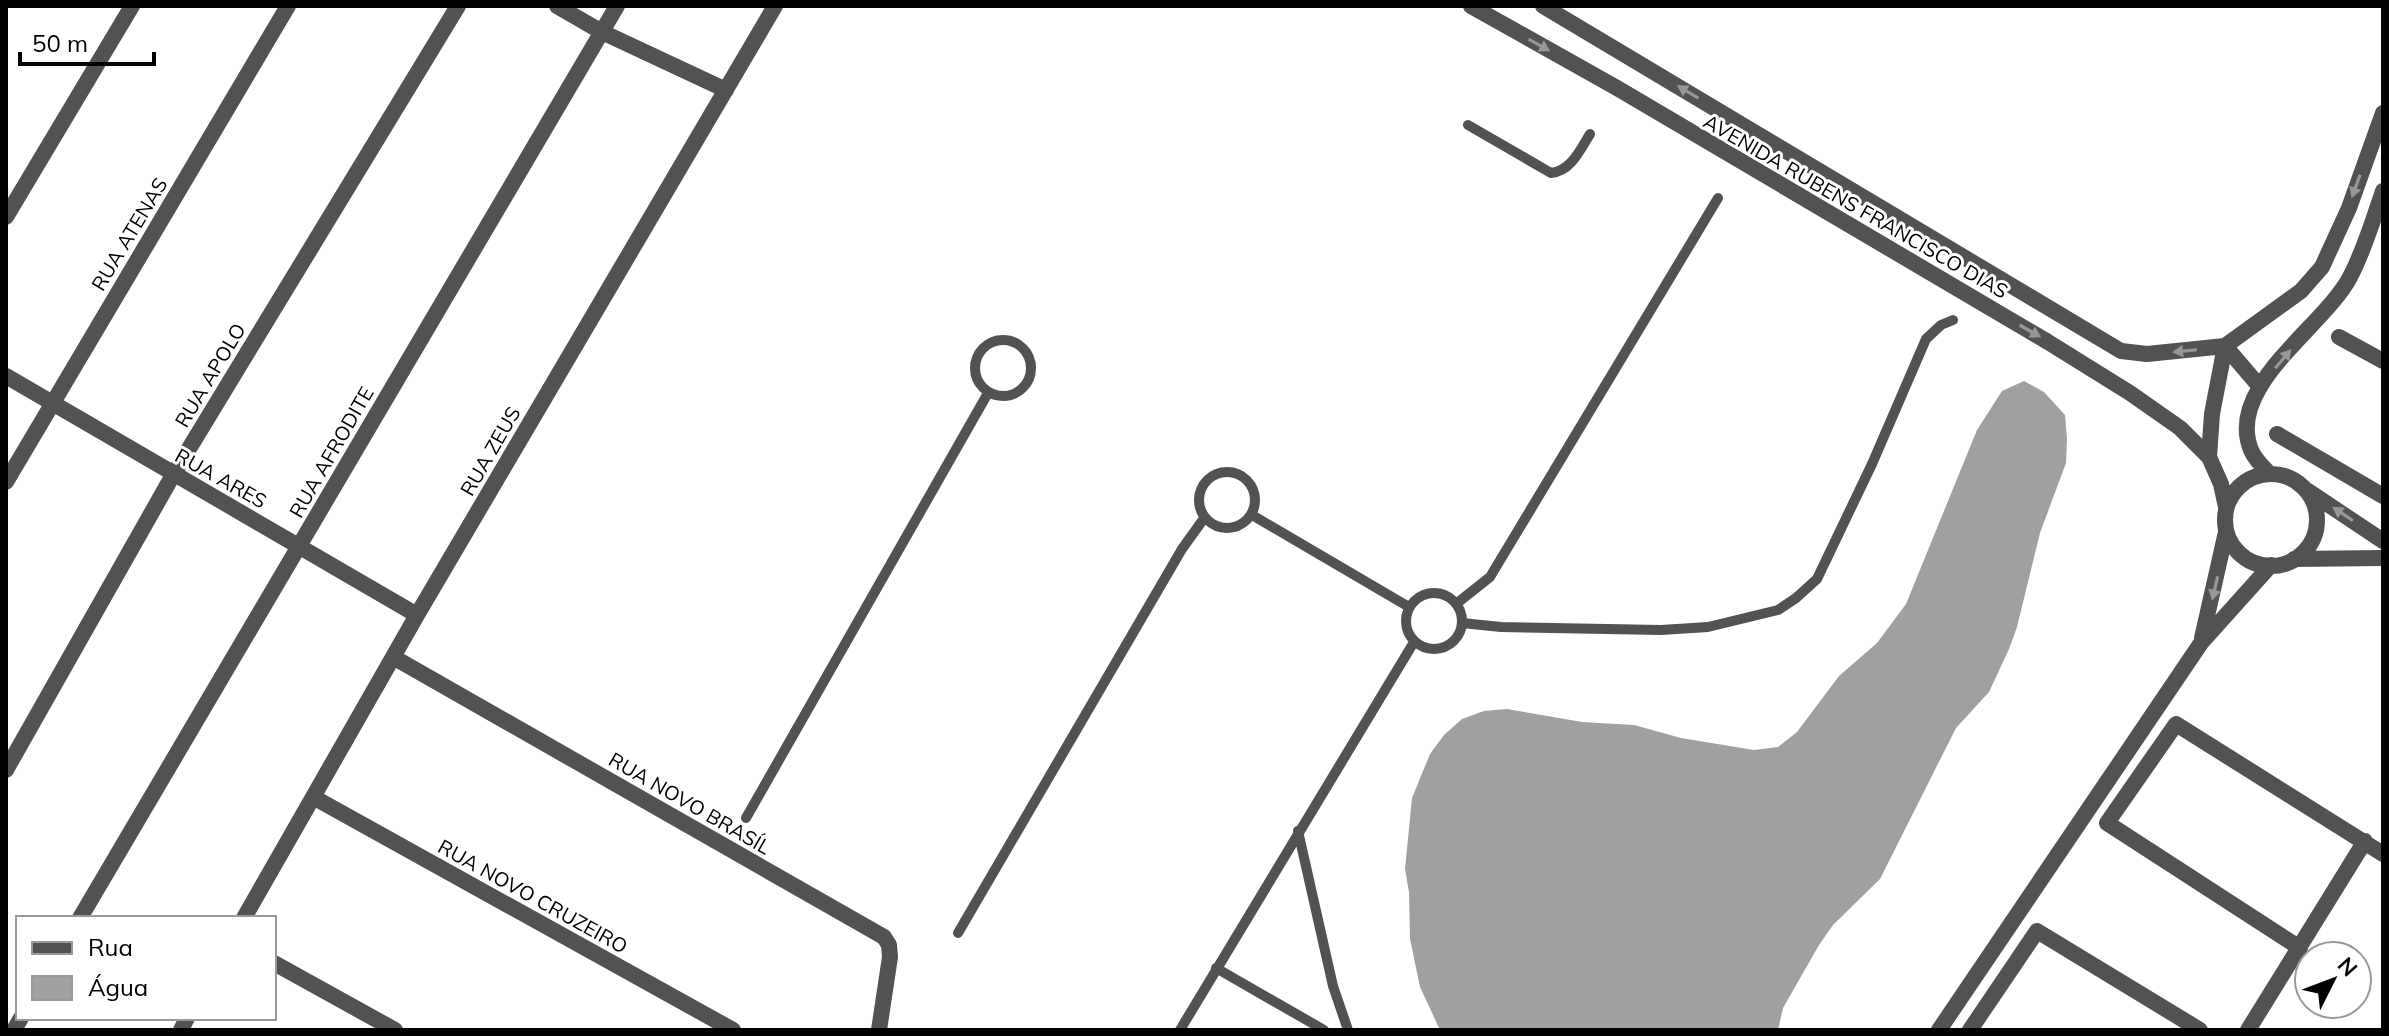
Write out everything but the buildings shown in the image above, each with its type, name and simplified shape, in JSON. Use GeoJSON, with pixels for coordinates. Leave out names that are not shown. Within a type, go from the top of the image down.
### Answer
{"type":"FeatureCollection","features":[{"type":"Feature","properties":{"kind":"street"},"geometry":{"type":"LineString","coordinates":[[6,217],[132,6]]}},
{"type":"Feature","properties":{"kind":"street","name":"RUA ATENAS"},"geometry":{"type":"LineString","coordinates":[[6,482],[288,6]]}},
{"type":"Feature","properties":{"kind":"street","name":"RUA APOLO"},"geometry":{"type":"LineString","coordinates":[[6,770],[173,475],[458,6]]}},
{"type":"Feature","properties":{"kind":"street"},"geometry":{"type":"LineString","coordinates":[[557,6],[602,32],[726,90]]}},
{"type":"Feature","properties":{"kind":"street","name":"RUA AFRODITE"},"geometry":{"type":"LineString","coordinates":[[81,916],[617,6]]}},
{"type":"Feature","properties":{"kind":"street","name":"RUA ZEUS"},"geometry":{"type":"LineString","coordinates":[[245,916],[417,615],[775,6]]}},
{"type":"Feature","properties":{"kind":"street","name":"AVENIDA RUBENS FRANCISCO DIAS"},"geometry":{"type":"LineString","coordinates":[[1471,6],[1617,88],[2059,348],[2180,428],[2209,457],[2221,484],[2226,507]]}},
{"type":"Feature","properties":{"kind":"street","name":"AVENIDA RUBENS FRANCISCO DIAS"},"geometry":{"type":"LineString","coordinates":[[1543,6],[2121,351],[2147,354],[2225,346],[2212,414],[2209,457]]}},
{"type":"Feature","properties":{"kind":"street"},"geometry":{"type":"LineString","coordinates":[[2260,387],[2225,346],[2301,291],[2322,267],[2349,208],[2383,113]]}},
{"type":"Feature","properties":{"kind":"street"},"geometry":{"type":"LineString","coordinates":[[2270,474],[2251,450],[2246,430],[2248,409],[2260,387],[2349,279],[2383,191]]}},
{"type":"Feature","properties":{"kind":"street"},"geometry":{"type":"LineString","coordinates":[[2322,267],[2349,279]]}},
{"type":"Feature","properties":{"kind":"street"},"geometry":{"type":"LineString","coordinates":[[2339,337],[2383,361]]}},
{"type":"Feature","properties":{"kind":"street","name":"RUA ARES"},"geometry":{"type":"LineString","coordinates":[[6,376],[417,615]]}},
{"type":"Feature","properties":{"kind":"street"},"geometry":{"type":"LineString","coordinates":[[2277,434],[2383,496]]}},
{"type":"Feature","properties":{"kind":"street"},"geometry":{"type":"LineString","coordinates":[[2201,643],[2217,581],[2226,531],[2226,507],[2238,487],[2259,475],[2282,475],[2383,541]]}},
{"type":"Feature","properties":{"kind":"street"},"geometry":{"type":"LineString","coordinates":[[2294,559],[2310,543],[2316,520],[2315,508],[2303,487]]}},
{"type":"Feature","properties":{"kind":"street"},"geometry":{"type":"LineString","coordinates":[[2226,531],[2231,542],[2248,559],[2271,565],[2294,559],[2383,558]]}},
{"type":"Feature","properties":{"kind":"street"},"geometry":{"type":"LineString","coordinates":[[1939,1030],[2201,643],[2271,565]]}},
{"type":"Feature","properties":{"kind":"street","name":"RUA NOVO BRASÍL"},"geometry":{"type":"LineString","coordinates":[[393,657],[884,937],[889,945],[890,957],[879,1030]]}},
{"type":"Feature","properties":{"kind":"street"},"geometry":{"type":"LineString","coordinates":[[2293,943],[2107,823],[2176,724],[2383,854]]}},
{"type":"Feature","properties":{"kind":"street","name":"RUA NOVO CRUZEIRO"},"geometry":{"type":"LineString","coordinates":[[313,797],[733,1030]]}},
{"type":"Feature","properties":{"kind":"street"},"geometry":{"type":"LineString","coordinates":[[2305,940],[2365,841]]}},
{"type":"Feature","properties":{"kind":"street"},"geometry":{"type":"LineString","coordinates":[[1970,1030],[2037,931],[2200,1030]]}},
{"type":"Feature","properties":{"kind":"street"},"geometry":{"type":"LineString","coordinates":[[2248,1030],[2293,959]]}},
{"type":"Feature","properties":{"kind":"street"},"geometry":{"type":"LineString","coordinates":[[276,964],[395,1030]]}},
{"type":"Feature","properties":{"kind":"lane"},"geometry":{"type":"LineString","coordinates":[[1468,125],[1551,173],[1562,171],[1570,164],[1590,134]]}},
{"type":"Feature","properties":{"kind":"lane"},"geometry":{"type":"LineString","coordinates":[[1456,604],[1490,577],[1718,198]]}},
{"type":"Feature","properties":{"kind":"lane"},"geometry":{"type":"LineString","coordinates":[[1462,623],[1501,627],[1661,630],[1708,627],[1778,610],[1817,579],[1872,464],[1926,339],[1941,325],[1953,320]]}},
{"type":"Feature","properties":{"kind":"lane"},"geometry":{"type":"LineString","coordinates":[[1001,340],[1018,345],[1030,358],[1031,376],[1027,384],[1014,395],[1005,397],[988,393],[975,370],[979,353],[1001,340]]}},
{"type":"Feature","properties":{"kind":"lane"},"geometry":{"type":"LineString","coordinates":[[746,818],[988,393]]}},
{"type":"Feature","properties":{"kind":"lane"},"geometry":{"type":"LineString","coordinates":[[1226,472],[1244,477],[1250,483],[1256,500],[1252,515],[1238,527],[1220,527],[1205,517],[1199,501],[1203,485],[1217,474],[1226,472]]}},
{"type":"Feature","properties":{"kind":"lane"},"geometry":{"type":"LineString","coordinates":[[1252,515],[1409,607]]}},
{"type":"Feature","properties":{"kind":"lane"},"geometry":{"type":"LineString","coordinates":[[958,933],[1182,549],[1205,517]]}},
{"type":"Feature","properties":{"kind":"lane"},"geometry":{"type":"LineString","coordinates":[[1437,593],[1448,596],[1456,604],[1462,623],[1455,640],[1440,649],[1421,647],[1414,642],[1405,625],[1409,607],[1416,599],[1437,593]]}},
{"type":"Feature","properties":{"kind":"lane"},"geometry":{"type":"LineString","coordinates":[[1180,1030],[1414,642]]}},
{"type":"Feature","properties":{"kind":"lane"},"geometry":{"type":"LineString","coordinates":[[1298,831],[1333,986],[1348,1030]]}},
{"type":"Feature","properties":{"kind":"lane"},"geometry":{"type":"LineString","coordinates":[[1216,968],[1324,1030]]}},
{"type":"Feature","properties":{"kind":"water"},"geometry":{"type":"Polygon","coordinates":[[[2024,381],[2044,392],[2065,415],[2066,463],[2040,533],[2009,649],[1989,692],[1956,728],[1880,879],[1833,925],[1819,945],[1783,1008],[1778,1030],[1440,1030],[1420,987],[1410,939],[1405,869],[1412,798],[1430,754],[1444,735],[1462,719],[1484,711],[1507,709],[1582,722],[1634,725],[1681,738],[1754,750],[1778,747],[1797,732],[1839,676],[1877,643],[1906,604],[1977,430],[2002,391],[2024,381]]]}}]}
